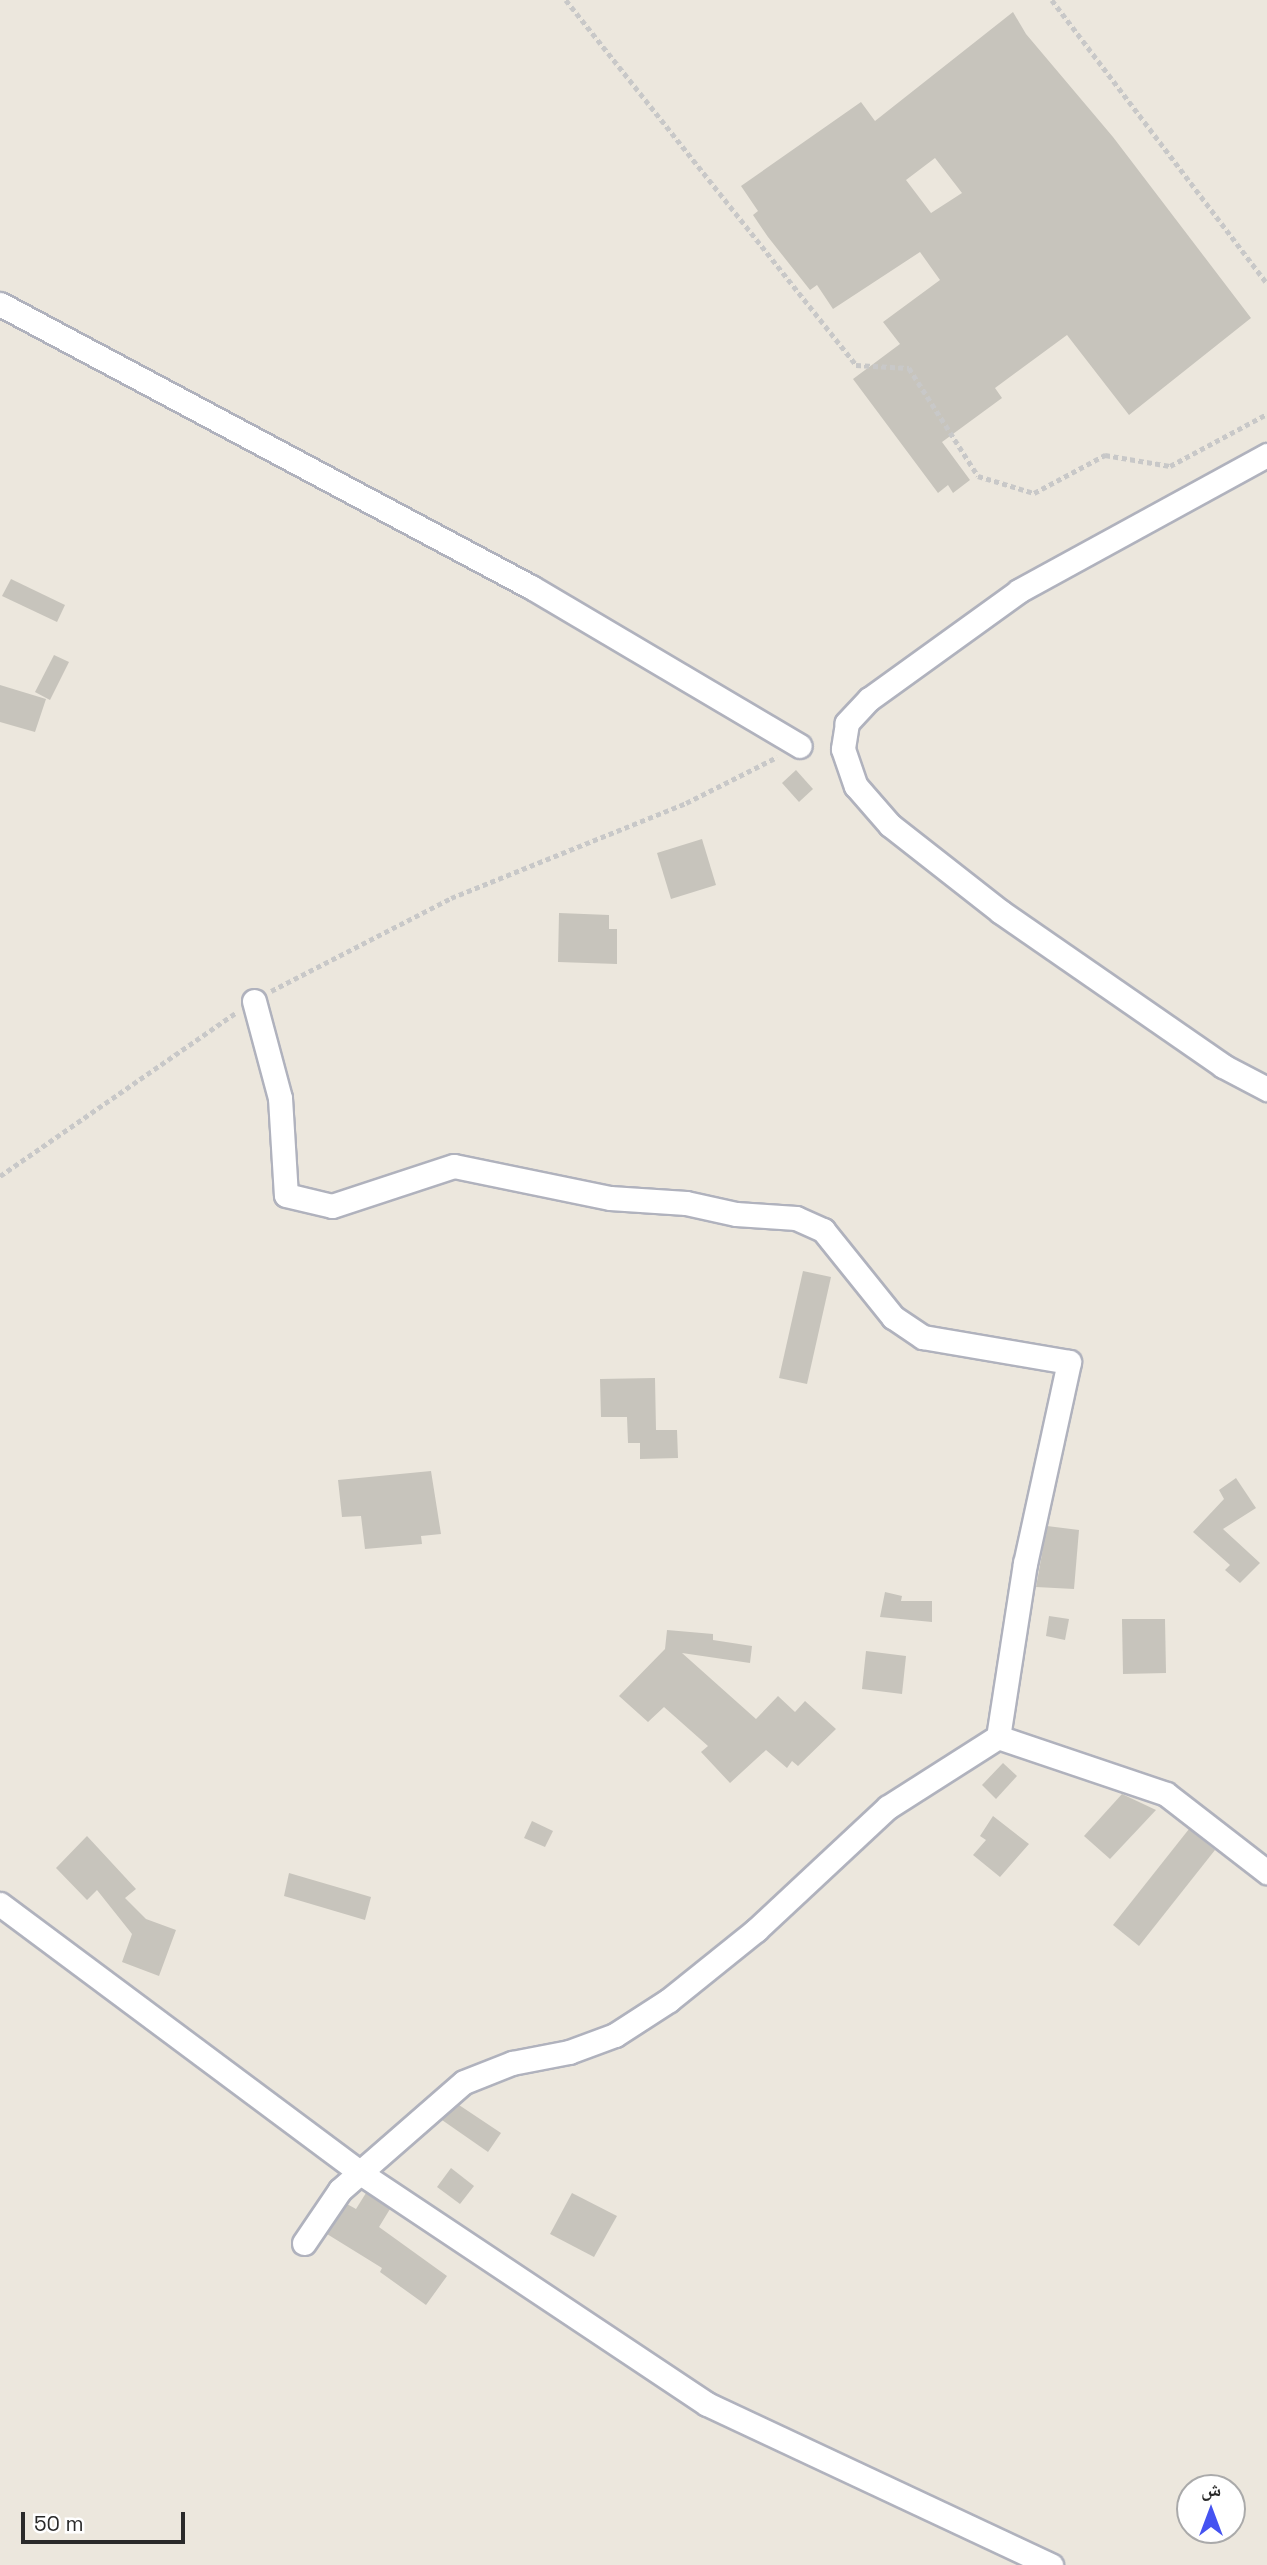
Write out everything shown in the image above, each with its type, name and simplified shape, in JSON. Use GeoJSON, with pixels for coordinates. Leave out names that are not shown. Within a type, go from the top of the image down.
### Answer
{"type":"FeatureCollection","features":[{"type":"Feature","properties":{"kind":"street"},"geometry":{"type":"LineString","coordinates":[[0,304],[531,587],[800,746]]}},
{"type":"Feature","properties":{"kind":"street"},"geometry":{"type":"LineString","coordinates":[[1267,455],[1019,591],[869,699],[847,723],[843,749],[856,786],[890,825],[1001,912],[1223,1066],[1267,1089]]}},
{"type":"Feature","properties":{"kind":"street"},"geometry":{"type":"LineString","coordinates":[[254,1002],[280,1098],[286,1195],[332,1206],[454,1166],[610,1198],[687,1203],[736,1214],[796,1218],[823,1230],[893,1317],[923,1337],[1069,1363],[1025,1563],[1014,1647],[996,1725],[998,1737]]}},
{"type":"Feature","properties":{"kind":"street"},"geometry":{"type":"LineString","coordinates":[[998,1737],[1166,1794],[1267,1872]]}},
{"type":"Feature","properties":{"kind":"street"},"geometry":{"type":"LineString","coordinates":[[304,2243],[340,2190],[464,2082],[512,2063],[569,2052],[615,2035],[669,2000],[756,1930],[888,1807],[998,1737]]}},
{"type":"Feature","properties":{"kind":"street"},"geometry":{"type":"LineString","coordinates":[[0,1904],[359,2172],[707,2404],[1051,2565]]}},
{"type":"Feature","properties":{"kind":"path"},"geometry":{"type":"LineString","coordinates":[[566,0],[856,365],[909,368],[978,476],[1034,493],[1105,455],[1170,466],[1267,414]]}},
{"type":"Feature","properties":{"kind":"path"},"geometry":{"type":"LineString","coordinates":[[1052,0],[1267,283]]}},
{"type":"Feature","properties":{"kind":"path"},"geometry":{"type":"LineString","coordinates":[[0,1176],[197,1037],[305,970],[451,898],[686,803],[800,746]]}},
{"type":"Feature","properties":{"kind":"building"},"geometry":{"type":"Polygon","coordinates":[[[1013,12],[1026,34],[1113,137],[1251,318],[1129,415],[1067,335],[995,388],[1002,398],[942,442],[970,480],[953,493],[948,485],[938,493],[853,379],[900,344],[883,322],[940,280],[920,252],[833,309],[817,285],[810,290],[768,237],[753,215],[758,211],[741,186],[861,102],[875,121],[1013,12]],[[935,158],[906,180],[931,213],[962,193],[935,158]]]}},
{"type":"Feature","properties":{"kind":"building"},"geometry":{"type":"Polygon","coordinates":[[[11,579],[65,605],[57,622],[2,596],[11,579]]]}},
{"type":"Feature","properties":{"kind":"building"},"geometry":{"type":"Polygon","coordinates":[[[54,655],[69,662],[50,700],[35,692],[54,655]]]}},
{"type":"Feature","properties":{"kind":"building"},"geometry":{"type":"Polygon","coordinates":[[[0,685],[46,699],[35,732],[0,722],[0,685]]]}},
{"type":"Feature","properties":{"kind":"building"},"geometry":{"type":"Polygon","coordinates":[[[796,770],[813,789],[799,802],[782,783],[796,770]]]}},
{"type":"Feature","properties":{"kind":"building"},"geometry":{"type":"Polygon","coordinates":[[[702,839],[716,885],[671,899],[657,853],[702,839]]]}},
{"type":"Feature","properties":{"kind":"building"},"geometry":{"type":"Polygon","coordinates":[[[559,913],[609,915],[609,929],[617,929],[617,964],[558,962],[559,913]]]}},
{"type":"Feature","properties":{"kind":"building"},"geometry":{"type":"Polygon","coordinates":[[[803,1271],[831,1277],[807,1384],[779,1378],[803,1271]]]}},
{"type":"Feature","properties":{"kind":"building"},"geometry":{"type":"Polygon","coordinates":[[[655,1378],[656,1430],[677,1430],[678,1458],[640,1459],[640,1443],[628,1443],[627,1417],[601,1417],[600,1379],[655,1378]]]}},
{"type":"Feature","properties":{"kind":"building"},"geometry":{"type":"Polygon","coordinates":[[[431,1471],[441,1534],[421,1536],[422,1544],[365,1549],[361,1516],[342,1517],[338,1480],[431,1471]]]}},
{"type":"Feature","properties":{"kind":"building"},"geometry":{"type":"Polygon","coordinates":[[[1236,1478],[1256,1508],[1223,1529],[1260,1563],[1240,1583],[1225,1570],[1230,1565],[1193,1532],[1224,1499],[1219,1490],[1236,1478]]]}},
{"type":"Feature","properties":{"kind":"building"},"geometry":{"type":"Polygon","coordinates":[[[1047,1526],[1079,1530],[1074,1589],[1036,1587],[1047,1526]]]}},
{"type":"Feature","properties":{"kind":"building"},"geometry":{"type":"Polygon","coordinates":[[[885,1592],[902,1596],[901,1601],[932,1601],[932,1622],[880,1617],[885,1592]]]}},
{"type":"Feature","properties":{"kind":"building"},"geometry":{"type":"Polygon","coordinates":[[[1049,1616],[1069,1619],[1065,1640],[1046,1636],[1049,1616]]]}},
{"type":"Feature","properties":{"kind":"building"},"geometry":{"type":"Polygon","coordinates":[[[1122,1619],[1165,1619],[1166,1673],[1123,1674],[1122,1619]]]}},
{"type":"Feature","properties":{"kind":"building"},"geometry":{"type":"Polygon","coordinates":[[[667,1630],[713,1634],[713,1640],[752,1646],[750,1663],[682,1653],[756,1719],[778,1696],[795,1712],[805,1701],[836,1729],[798,1766],[792,1761],[787,1768],[766,1750],[730,1783],[701,1752],[708,1746],[664,1707],[648,1722],[619,1696],[665,1649],[667,1630]]]}},
{"type":"Feature","properties":{"kind":"building"},"geometry":{"type":"Polygon","coordinates":[[[866,1651],[906,1656],[902,1694],[862,1689],[866,1651]]]}},
{"type":"Feature","properties":{"kind":"building"},"geometry":{"type":"Polygon","coordinates":[[[1003,1763],[1017,1776],[996,1799],[982,1785],[1003,1763]]]}},
{"type":"Feature","properties":{"kind":"building"},"geometry":{"type":"Polygon","coordinates":[[[1122,1794],[1156,1810],[1110,1859],[1084,1836],[1122,1794]]]}},
{"type":"Feature","properties":{"kind":"building"},"geometry":{"type":"Polygon","coordinates":[[[993,1816],[1029,1844],[1000,1877],[973,1855],[986,1840],[980,1836],[993,1816]]]}},
{"type":"Feature","properties":{"kind":"building"},"geometry":{"type":"Polygon","coordinates":[[[532,1821],[553,1831],[545,1847],[524,1838],[532,1821]]]}},
{"type":"Feature","properties":{"kind":"building"},"geometry":{"type":"Polygon","coordinates":[[[1189,1829],[1215,1850],[1139,1946],[1113,1925],[1189,1829]]]}},
{"type":"Feature","properties":{"kind":"building"},"geometry":{"type":"Polygon","coordinates":[[[87,1836],[136,1889],[125,1898],[146,1919],[176,1930],[159,1976],[122,1962],[132,1934],[97,1890],[87,1900],[56,1868],[87,1836]]]}},
{"type":"Feature","properties":{"kind":"building"},"geometry":{"type":"Polygon","coordinates":[[[289,1873],[371,1897],[365,1920],[284,1896],[289,1873]]]}},
{"type":"Feature","properties":{"kind":"building"},"geometry":{"type":"Polygon","coordinates":[[[459,2105],[501,2133],[488,2152],[442,2120],[459,2105]]]}},
{"type":"Feature","properties":{"kind":"building"},"geometry":{"type":"Polygon","coordinates":[[[451,2168],[474,2186],[460,2204],[437,2187],[451,2168]]]}},
{"type":"Feature","properties":{"kind":"building"},"geometry":{"type":"Polygon","coordinates":[[[366,2193],[390,2209],[379,2227],[447,2276],[426,2305],[380,2272],[382,2268],[327,2234],[347,2204],[356,2209],[366,2193]]]}},
{"type":"Feature","properties":{"kind":"building"},"geometry":{"type":"Polygon","coordinates":[[[572,2193],[617,2216],[594,2257],[550,2234],[572,2193]]]}}]}
